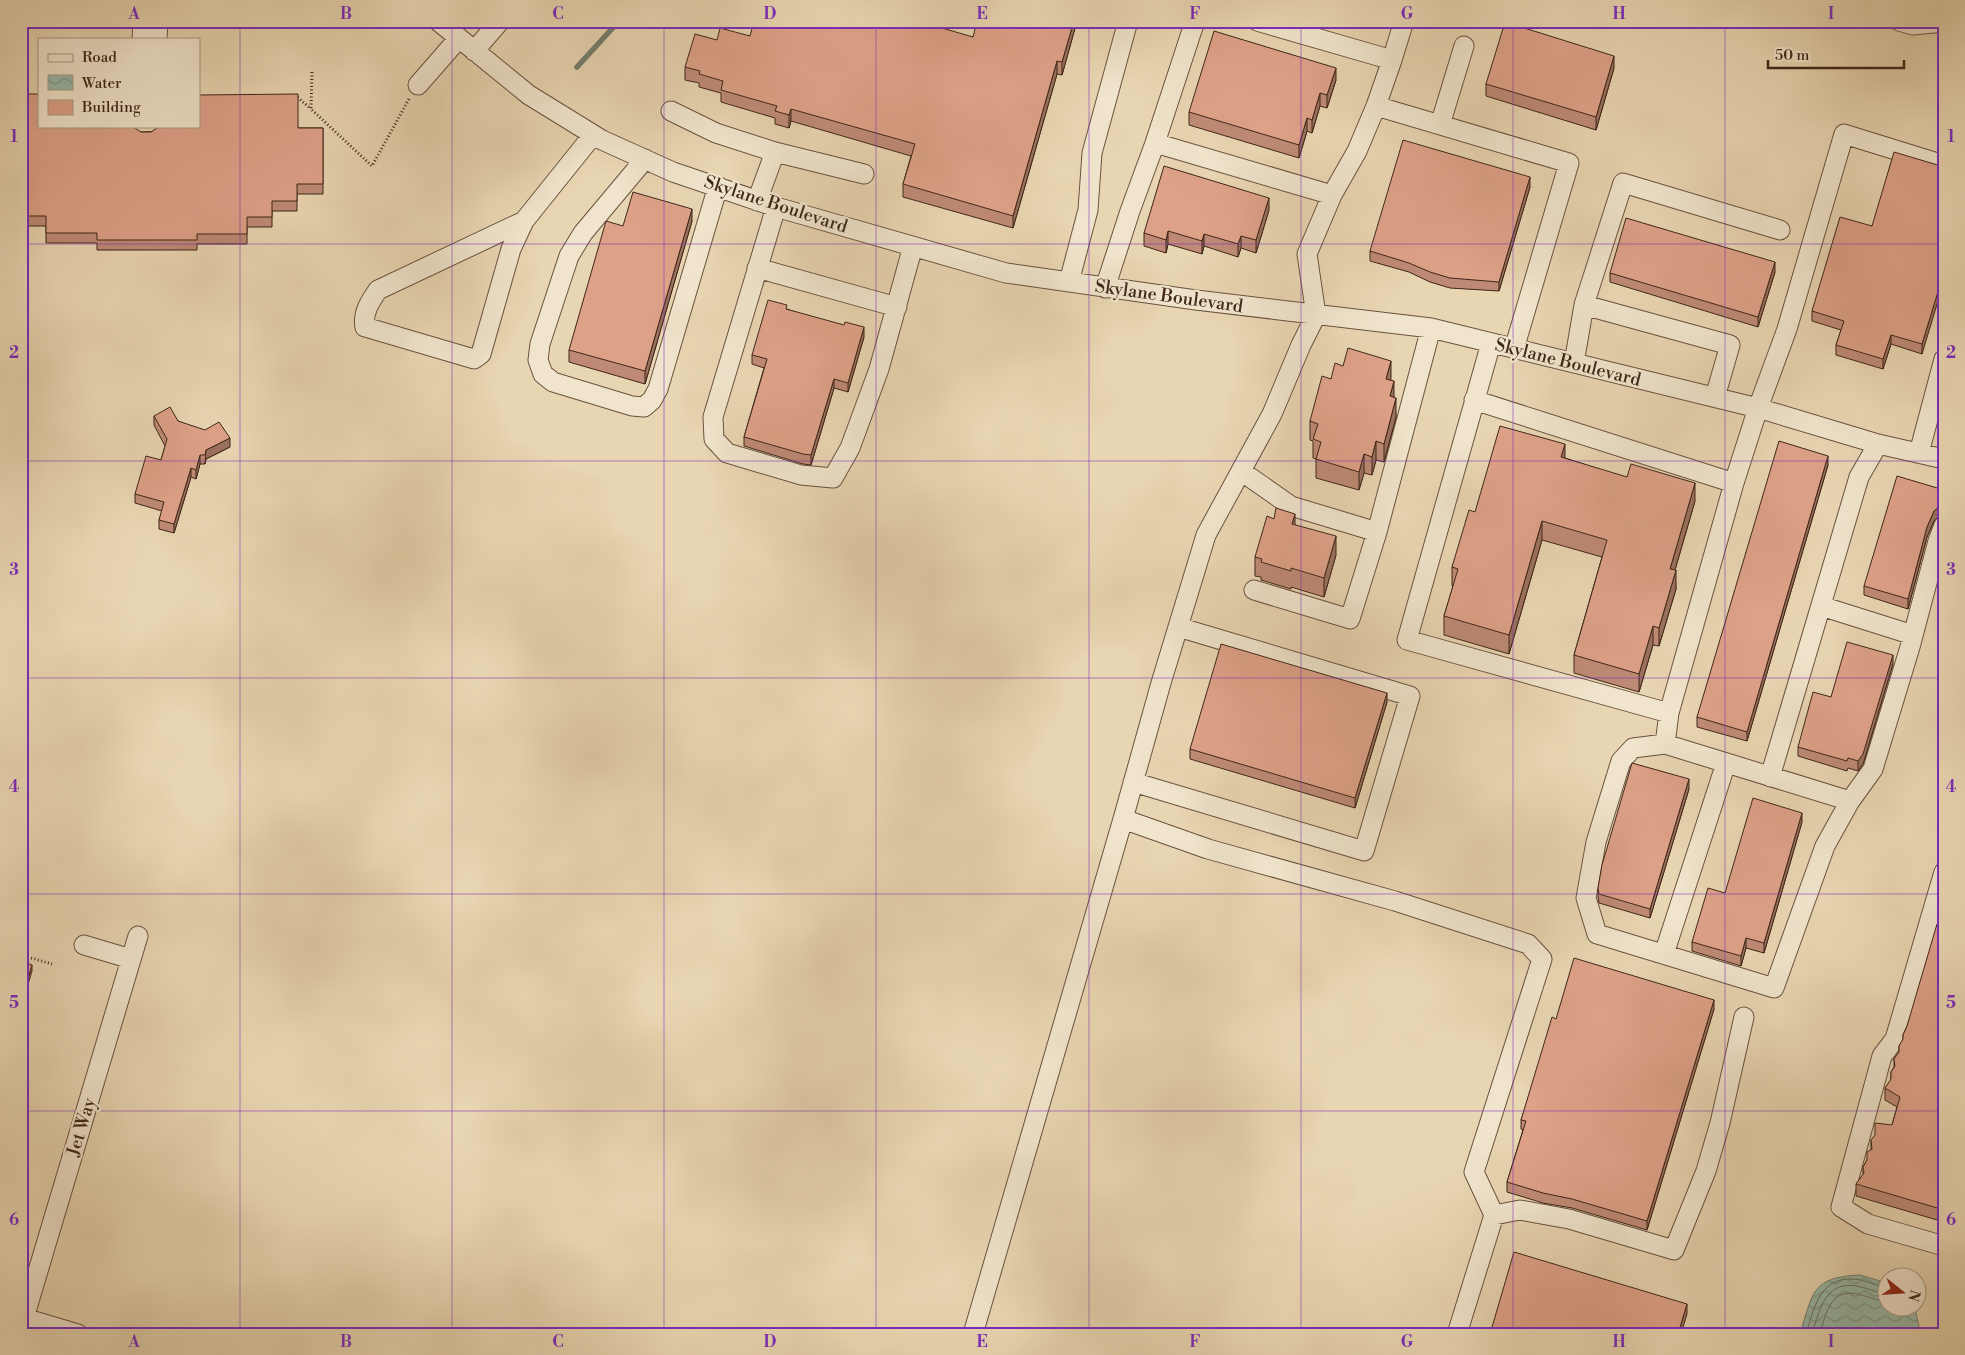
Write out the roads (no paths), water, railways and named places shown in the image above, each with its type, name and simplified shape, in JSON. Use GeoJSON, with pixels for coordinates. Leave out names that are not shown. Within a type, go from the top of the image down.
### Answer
{"type":"FeatureCollection","features":[{"type":"Feature","properties":{"kind":"street"},"geometry":{"type":"LineString","coordinates":[[142,38],[143,21]]}},
{"type":"Feature","properties":{"kind":"street"},"geometry":{"type":"LineString","coordinates":[[157,38],[158,21]]}},
{"type":"Feature","properties":{"kind":"street","name":"Skylane Boulevard"},"geometry":{"type":"LineString","coordinates":[[438,21],[529,95],[594,135],[673,172],[776,207],[1006,273],[1316,316],[1430,328],[1715,397],[1878,444],[1944,459]]}},
{"type":"Feature","properties":{"kind":"street"},"geometry":{"type":"LineString","coordinates":[[474,51],[500,21]]}},
{"type":"Feature","properties":{"kind":"street"},"geometry":{"type":"LineString","coordinates":[[1069,282],[1088,210],[1092,153],[1128,21]]}},
{"type":"Feature","properties":{"kind":"street"},"geometry":{"type":"LineString","coordinates":[[1105,288],[1195,21]]}},
{"type":"Feature","properties":{"kind":"street"},"geometry":{"type":"LineString","coordinates":[[1257,21],[1392,60]]}},
{"type":"Feature","properties":{"kind":"street"},"geometry":{"type":"LineString","coordinates":[[973,1334],[1206,536],[1272,414],[1301,345],[1316,316],[1308,254],[1332,195],[1357,151],[1376,106],[1404,21]]}},
{"type":"Feature","properties":{"kind":"street"},"geometry":{"type":"LineString","coordinates":[[1899,21],[1914,25],[1944,22]]}},
{"type":"Feature","properties":{"kind":"street"},"geometry":{"type":"LineString","coordinates":[[418,85],[459,38]]}},
{"type":"Feature","properties":{"kind":"street"},"geometry":{"type":"LineString","coordinates":[[1440,125],[1464,46]]}},
{"type":"Feature","properties":{"kind":"street"},"geometry":{"type":"LineString","coordinates":[[1376,106],[1569,163],[1514,349]]}},
{"type":"Feature","properties":{"kind":"street"},"geometry":{"type":"LineString","coordinates":[[671,112],[716,133],[775,152],[864,174]]}},
{"type":"Feature","properties":{"kind":"street"},"geometry":{"type":"LineString","coordinates":[[1665,744],[1669,713],[1734,483],[1758,408],[1787,328],[1844,134],[1944,165]]}},
{"type":"Feature","properties":{"kind":"street"},"geometry":{"type":"LineString","coordinates":[[524,221],[378,290],[368,304],[364,322],[365,327],[474,359],[481,354],[511,249],[524,221],[594,135]]}},
{"type":"Feature","properties":{"kind":"street"},"geometry":{"type":"LineString","coordinates":[[1155,143],[1332,195]]}},
{"type":"Feature","properties":{"kind":"street"},"geometry":{"type":"LineString","coordinates":[[757,201],[775,152]]}},
{"type":"Feature","properties":{"kind":"street"},"geometry":{"type":"LineString","coordinates":[[645,159],[583,233],[569,256],[540,344],[538,360],[543,374],[553,382],[632,406],[644,407],[652,400],[658,389],[718,186]]}},
{"type":"Feature","properties":{"kind":"street"},"geometry":{"type":"LineString","coordinates":[[1574,363],[1584,305],[1623,183],[1780,230]]}},
{"type":"Feature","properties":{"kind":"street"},"geometry":{"type":"LineString","coordinates":[[776,207],[713,417],[714,439],[727,453],[801,476],[832,478],[850,448],[879,369],[913,246]]}},
{"type":"Feature","properties":{"kind":"street"},"geometry":{"type":"LineString","coordinates":[[757,268],[897,307]]}},
{"type":"Feature","properties":{"kind":"street"},"geometry":{"type":"LineString","coordinates":[[1584,305],[1730,345],[1715,397]]}},
{"type":"Feature","properties":{"kind":"street"},"geometry":{"type":"LineString","coordinates":[[1254,590],[1350,619],[1377,532],[1430,328]]}},
{"type":"Feature","properties":{"kind":"street"},"geometry":{"type":"LineString","coordinates":[[1491,343],[1407,640],[1669,713]]}},
{"type":"Feature","properties":{"kind":"street"},"geometry":{"type":"LineString","coordinates":[[1919,453],[1944,359]]}},
{"type":"Feature","properties":{"kind":"street"},"geometry":{"type":"LineString","coordinates":[[1474,400],[1734,483]]}},
{"type":"Feature","properties":{"kind":"street"},"geometry":{"type":"LineString","coordinates":[[1770,777],[1860,477],[1878,444]]}},
{"type":"Feature","properties":{"kind":"street"},"geometry":{"type":"LineString","coordinates":[[1241,470],[1291,506],[1377,532]]}},
{"type":"Feature","properties":{"kind":"street"},"geometry":{"type":"LineString","coordinates":[[1850,801],[1665,744],[1632,748],[1622,761],[1596,842],[1586,898],[1596,934],[1774,988],[1825,846],[1850,801],[1873,769],[1944,525]]}},
{"type":"Feature","properties":{"kind":"street"},"geometry":{"type":"LineString","coordinates":[[1821,606],[1913,634]]}},
{"type":"Feature","properties":{"kind":"street"},"geometry":{"type":"LineString","coordinates":[[1133,782],[1364,851],[1410,696],[1178,627]]}},
{"type":"Feature","properties":{"kind":"street"},"geometry":{"type":"LineString","coordinates":[[1664,954],[1726,763]]}},
{"type":"Feature","properties":{"kind":"street"},"geometry":{"type":"LineString","coordinates":[[1123,819],[1208,849],[1395,901],[1528,944],[1542,959],[1474,1172],[1494,1215],[1457,1334]]}},
{"type":"Feature","properties":{"kind":"street"},"geometry":{"type":"LineString","coordinates":[[1944,872],[1894,1039],[1882,1056],[1841,1207],[1868,1224],[1944,1246]]}},
{"type":"Feature","properties":{"kind":"street","name":"Jet Way"},"geometry":{"type":"LineString","coordinates":[[23,1317],[138,936]]}},
{"type":"Feature","properties":{"kind":"street"},"geometry":{"type":"LineString","coordinates":[[84,945],[131,959]]}},
{"type":"Feature","properties":{"kind":"street"},"geometry":{"type":"LineString","coordinates":[[1494,1215],[1520,1210],[1570,1219],[1674,1250],[1706,1171],[1720,1123],[1744,1017]]}},
{"type":"Feature","properties":{"kind":"street"},"geometry":{"type":"LineString","coordinates":[[23,1317],[78,1334]]}},
{"type":"Feature","properties":{"kind":"water"},"geometry":{"type":"Polygon","coordinates":[[[1860,1275],[1878,1280],[1878,1318],[1917,1318],[1918,1334],[1800,1334],[1808,1307],[1817,1290],[1823,1283],[1844,1276],[1860,1275]]]}},
{"type":"Feature","properties":{"kind":"waterway"},"geometry":{"type":"LineString","coordinates":[[577,67],[619,21]]}}]}
